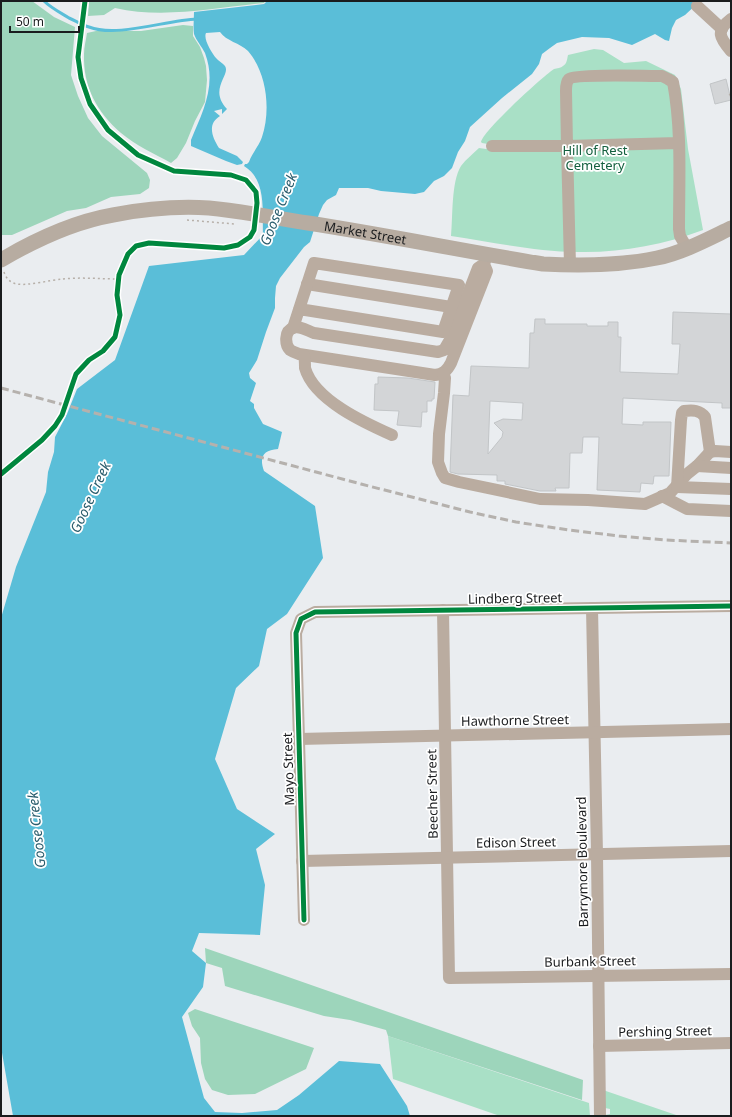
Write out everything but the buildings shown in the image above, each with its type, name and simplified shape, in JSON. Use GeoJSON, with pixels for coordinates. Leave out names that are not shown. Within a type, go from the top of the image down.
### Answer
{"type":"FeatureCollection","features":[{"type":"Feature","properties":{"kind":"main road","name":"Market Street"},"geometry":{"type":"LineString","coordinates":[[5,267],[18,250],[79,224],[111,215],[145,210],[176,208],[208,208],[237,218],[342,228],[486,259],[570,266],[616,265],[658,258],[687,248],[731,228]]}},
{"type":"Feature","properties":{"kind":"street"},"geometry":{"type":"LineString","coordinates":[[691,4],[722,28]]}},
{"type":"Feature","properties":{"kind":"street"},"geometry":{"type":"LineString","coordinates":[[731,19],[724,24],[721,31],[721,38],[731,51]]}},
{"type":"Feature","properties":{"kind":"street"},"geometry":{"type":"LineString","coordinates":[[570,266],[566,87],[569,79],[574,77],[657,76],[668,78],[673,82],[680,181],[679,229],[680,236],[687,248]]}},
{"type":"Feature","properties":{"kind":"street"},"geometry":{"type":"LineString","coordinates":[[492,146],[567,146],[678,143]]}},
{"type":"Feature","properties":{"kind":"street"},"geometry":{"type":"LineString","coordinates":[[447,335],[464,309],[478,268],[486,259]]}},
{"type":"Feature","properties":{"kind":"street"},"geometry":{"type":"LineString","coordinates":[[293,328],[304,329],[314,333],[438,352],[444,350],[451,307],[458,284],[314,263],[293,328],[286,336],[286,343],[289,349],[304,355],[435,375],[443,373],[448,369],[451,363],[487,271],[486,259]]}},
{"type":"Feature","properties":{"kind":"street"},"geometry":{"type":"LineString","coordinates":[[307,284],[451,307]]}},
{"type":"Feature","properties":{"kind":"street"},"geometry":{"type":"LineString","coordinates":[[299,309],[447,335]]}},
{"type":"Feature","properties":{"kind":"street"},"geometry":{"type":"LineString","coordinates":[[304,355],[306,368],[312,382],[327,398],[356,418],[392,435]]}},
{"type":"Feature","properties":{"kind":"street"},"geometry":{"type":"LineString","coordinates":[[443,373],[445,378],[438,454],[439,468],[445,478],[459,482],[540,499],[588,500],[645,504],[670,493],[710,452],[731,452]]}},
{"type":"Feature","properties":{"kind":"street"},"geometry":{"type":"LineString","coordinates":[[677,486],[680,420],[684,411],[697,411],[702,413],[705,417],[710,452]]}},
{"type":"Feature","properties":{"kind":"street"},"geometry":{"type":"LineString","coordinates":[[697,466],[731,468]]}},
{"type":"Feature","properties":{"kind":"street"},"geometry":{"type":"LineString","coordinates":[[677,486],[731,489]]}},
{"type":"Feature","properties":{"kind":"street"},"geometry":{"type":"LineString","coordinates":[[662,496],[687,509],[731,511]]}},
{"type":"Feature","properties":{"kind":"street","name":"Lindberg Street"},"geometry":{"type":"LineString","coordinates":[[301,619],[315,612],[731,606]]}},
{"type":"Feature","properties":{"kind":"street","name":"Barrymore Boulevard"},"geometry":{"type":"LineString","coordinates":[[592,608],[600,1116]]}},
{"type":"Feature","properties":{"kind":"street","name":"Beecher Street"},"geometry":{"type":"LineString","coordinates":[[443,610],[449,978]]}},
{"type":"Feature","properties":{"kind":"street","name":"Mayo Street"},"geometry":{"type":"LineString","coordinates":[[301,619],[296,633],[304,920]]}},
{"type":"Feature","properties":{"kind":"street","name":"Hawthorne Street"},"geometry":{"type":"LineString","coordinates":[[299,738],[731,729]]}},
{"type":"Feature","properties":{"kind":"street","name":"Edison Street"},"geometry":{"type":"LineString","coordinates":[[302,861],[731,851]]}},
{"type":"Feature","properties":{"kind":"street","name":"Burbank Street"},"geometry":{"type":"LineString","coordinates":[[449,978],[731,974]]}},
{"type":"Feature","properties":{"kind":"street","name":"Pershing Street"},"geometry":{"type":"LineString","coordinates":[[599,1046],[731,1043]]}},
{"type":"Feature","properties":{"kind":"path"},"geometry":{"type":"LineString","coordinates":[[680,1],[691,4]]}},
{"type":"Feature","properties":{"kind":"path"},"geometry":{"type":"LineString","coordinates":[[183,220],[237,218]]}},
{"type":"Feature","properties":{"kind":"path"},"geometry":{"type":"LineString","coordinates":[[1,274],[5,267]]}},
{"type":"Feature","properties":{"kind":"path"},"geometry":{"type":"LineString","coordinates":[[5,267],[9,280],[15,284],[86,277],[119,277],[118,287]]}},
{"type":"Feature","properties":{"kind":"green space"},"geometry":{"type":"Polygon","coordinates":[[[1,1],[32,1],[54,17],[75,27],[71,75],[78,96],[88,118],[102,136],[147,173],[150,180],[149,188],[140,194],[111,197],[86,208],[67,211],[12,235],[1,235],[1,1]]]}},
{"type":"Feature","properties":{"kind":"green space"},"geometry":{"type":"Polygon","coordinates":[[[89,1],[265,1],[264,3],[170,13],[152,13],[115,8],[104,15],[88,16],[89,1]]]}},
{"type":"Feature","properties":{"kind":"green space"},"geometry":{"type":"Polygon","coordinates":[[[183,25],[193,26],[193,36],[200,47],[204,58],[207,80],[205,102],[186,143],[177,158],[171,163],[121,133],[112,125],[98,107],[89,88],[86,77],[84,51],[87,33],[96,31],[141,31],[183,25]]]}},
{"type":"Feature","properties":{"kind":"green space","name":"Hill of Rest Cemetery"},"geometry":{"type":"Polygon","coordinates":[[[594,49],[603,50],[624,63],[646,61],[675,75],[681,89],[688,149],[703,230],[657,244],[594,252],[562,252],[451,236],[454,190],[461,166],[479,148],[486,149],[489,147],[488,144],[481,142],[484,136],[526,93],[554,69],[564,65],[567,61],[568,55],[594,49]]]}},
{"type":"Feature","properties":{"kind":"green space"},"geometry":{"type":"Polygon","coordinates":[[[205,948],[583,1080],[582,1100],[388,1036],[386,1030],[350,1020],[324,1016],[225,986],[222,968],[206,963],[205,948]]]}},
{"type":"Feature","properties":{"kind":"green space"},"geometry":{"type":"Polygon","coordinates":[[[195,1009],[314,1048],[306,1069],[255,1094],[228,1095],[212,1090],[205,1079],[201,1063],[200,1038],[192,1026],[188,1013],[195,1009]]]}},
{"type":"Feature","properties":{"kind":"green space"},"geometry":{"type":"Polygon","coordinates":[[[388,1036],[589,1103],[590,1116],[500,1116],[393,1079],[388,1036]]]}},
{"type":"Feature","properties":{"kind":"green space"},"geometry":{"type":"Polygon","coordinates":[[[603,1090],[679,1116],[604,1116],[610,1114],[610,1109],[605,1108],[603,1090]]]}},
{"type":"Feature","properties":{"kind":"water","name":"Goose Creek"},"geometry":{"type":"Polygon","coordinates":[[[267,1],[700,1],[685,15],[676,20],[672,28],[669,41],[655,34],[632,45],[609,38],[582,37],[557,43],[542,54],[539,64],[532,74],[502,98],[470,127],[452,168],[444,176],[434,181],[424,192],[415,194],[381,191],[368,188],[339,188],[336,195],[327,200],[323,205],[310,242],[304,247],[280,278],[276,286],[275,308],[257,360],[249,373],[250,378],[256,383],[250,401],[254,404],[254,408],[263,424],[282,432],[278,449],[269,451],[262,458],[264,471],[315,506],[323,558],[287,614],[267,629],[259,666],[236,688],[215,759],[237,809],[275,834],[256,849],[265,885],[260,935],[199,933],[192,951],[206,963],[203,987],[182,1017],[204,1098],[215,1112],[242,1113],[277,1110],[299,1095],[339,1061],[380,1064],[407,1106],[410,1116],[13,1116],[1,1047],[1,618],[16,567],[46,492],[48,472],[54,452],[55,437],[67,414],[77,389],[115,360],[149,266],[244,255],[263,235],[263,206],[260,188],[257,179],[244,166],[249,162],[262,137],[265,126],[267,104],[266,92],[259,70],[248,51],[226,38],[220,32],[206,33],[205,36],[210,49],[217,59],[225,66],[226,70],[221,83],[220,95],[222,102],[227,109],[222,114],[222,109],[214,111],[220,116],[213,123],[212,131],[219,148],[237,156],[243,162],[242,164],[237,165],[226,161],[191,146],[191,140],[207,98],[210,76],[205,53],[194,34],[194,12],[264,4],[267,1]]]}},
{"type":"Feature","properties":{"kind":"waterway"},"geometry":{"type":"LineString","coordinates":[[44,1],[69,18],[86,26],[100,30],[127,30],[197,19]]}},
{"type":"Feature","properties":{"kind":"railway"},"geometry":{"type":"LineString","coordinates":[[1,388],[361,484],[470,512],[516,522],[619,536],[731,543]]}},
{"type":"Feature","properties":{"kind":"cycle path"},"geometry":{"type":"LineString","coordinates":[[1,474],[42,440],[55,426],[62,415],[76,374],[89,360],[103,351],[115,337],[120,315],[117,295],[119,275],[128,254],[136,246],[149,243],[224,248],[238,245],[250,237],[254,230],[257,203],[256,192],[246,180],[231,175],[174,171],[138,155],[108,130],[90,104],[81,78],[78,57],[85,1]]}},
{"type":"Feature","properties":{"kind":"cycle path"},"geometry":{"type":"LineString","coordinates":[[304,920],[296,633],[301,619],[315,612],[731,606]]}}]}
